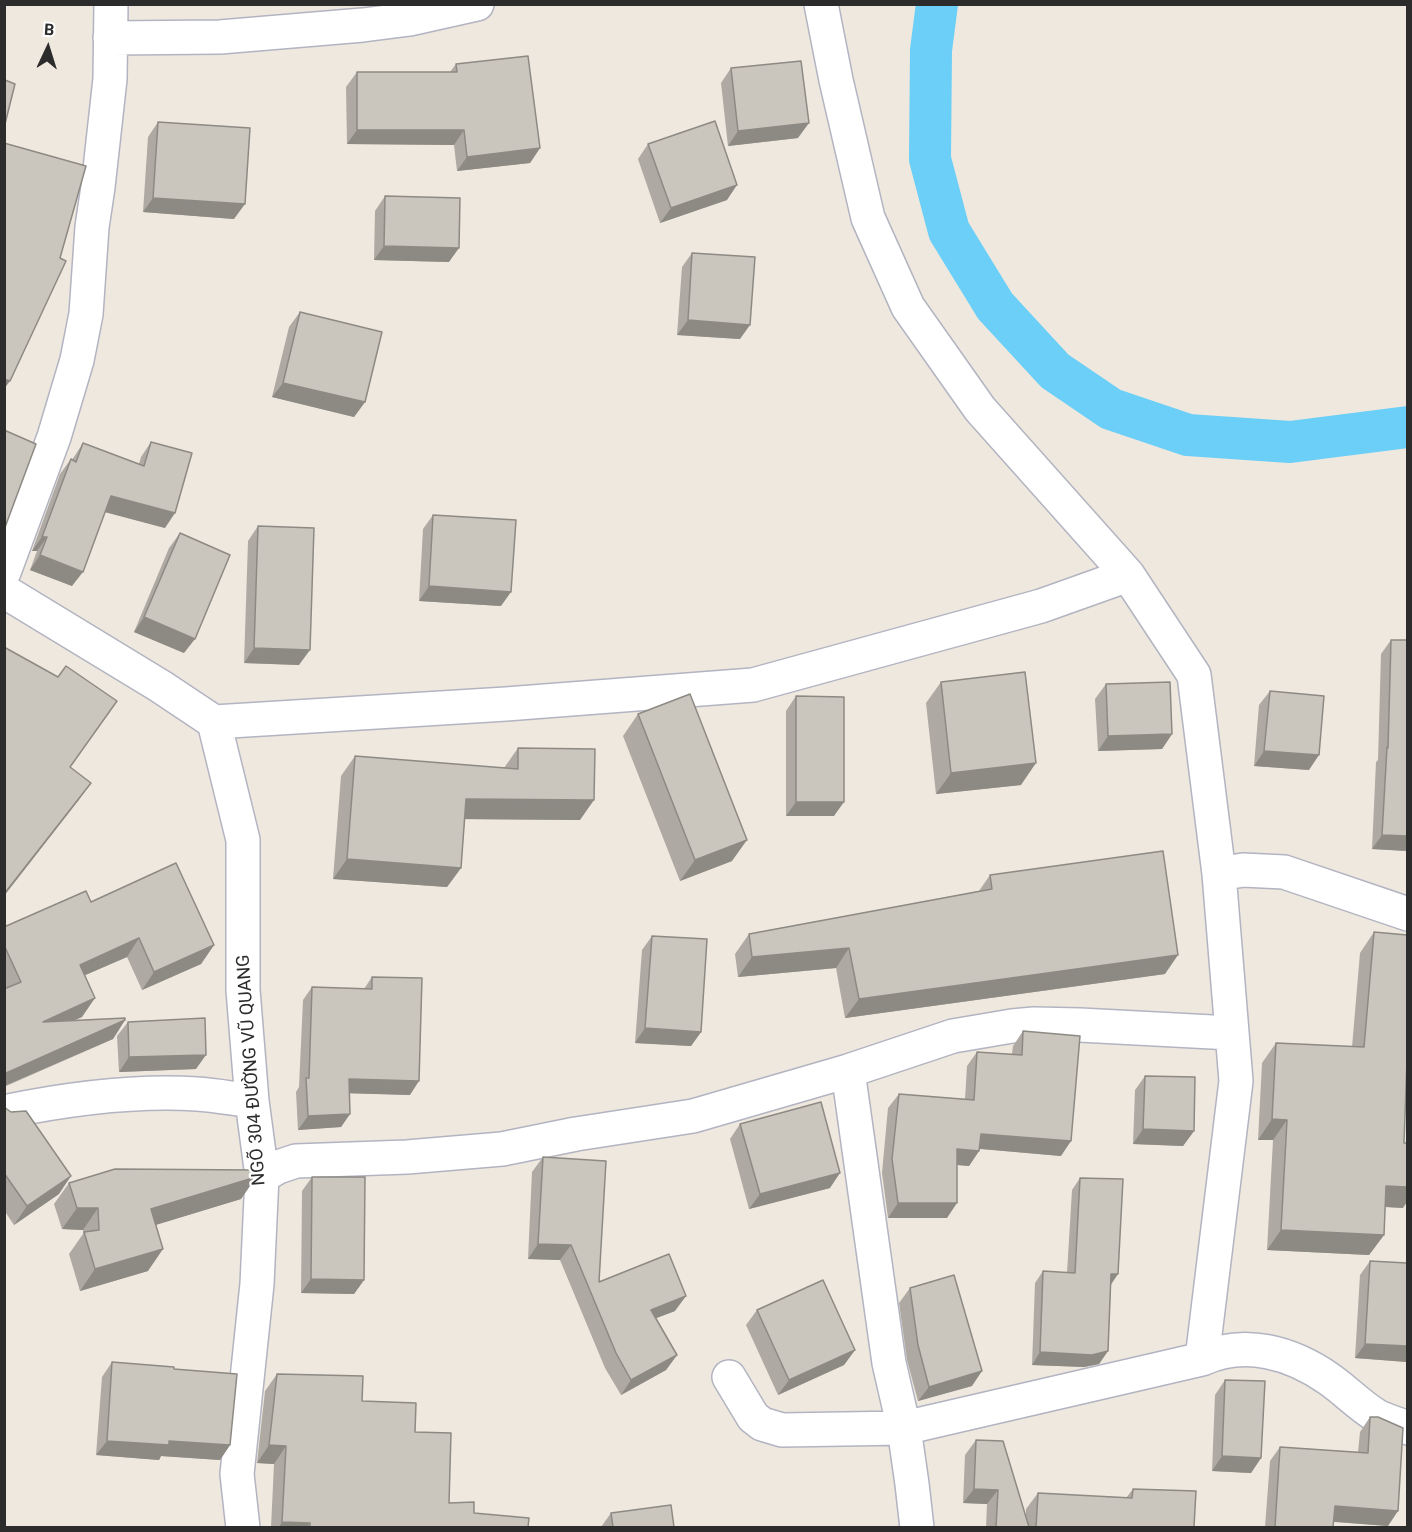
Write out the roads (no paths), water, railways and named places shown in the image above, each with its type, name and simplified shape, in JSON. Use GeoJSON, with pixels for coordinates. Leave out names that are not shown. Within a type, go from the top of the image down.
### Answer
{"type":"FeatureCollection","features":[{"type":"Feature","properties":{"kind":"street"},"geometry":{"type":"LineString","coordinates":[[4,572],[54,437],[77,360],[86,314],[92,227],[110,79],[111,4]]}},
{"type":"Feature","properties":{"kind":"street"},"geometry":{"type":"LineString","coordinates":[[110,38],[220,37],[363,25],[410,19],[477,4]]}},
{"type":"Feature","properties":{"kind":"street"},"geometry":{"type":"LineString","coordinates":[[821,4],[868,218],[908,307],[980,409],[1128,575],[1194,675],[1219,874],[1236,1081],[1202,1359]]}},
{"type":"Feature","properties":{"kind":"street"},"geometry":{"type":"LineString","coordinates":[[4,591],[160,686],[214,722],[506,704],[753,685],[1041,606],[1128,575]]}},
{"type":"Feature","properties":{"kind":"street","name":"NGÕ 304 ĐƯỜNG VŨ QUANG"},"geometry":{"type":"LineString","coordinates":[[214,722],[243,840],[243,990],[252,1101],[262,1176],[254,1327],[237,1474],[243,1527]]}},
{"type":"Feature","properties":{"kind":"street"},"geometry":{"type":"LineString","coordinates":[[1219,874],[1243,870],[1284,872],[1407,914]]}},
{"type":"Feature","properties":{"kind":"street"},"geometry":{"type":"LineString","coordinates":[[262,1176],[296,1161],[407,1157],[502,1149],[576,1134],[693,1116],[848,1071],[953,1036],[1012,1026],[1080,1025],[1231,1033]]}},
{"type":"Feature","properties":{"kind":"street"},"geometry":{"type":"LineString","coordinates":[[848,1071],[889,1363],[904,1428],[916,1527]]}},
{"type":"Feature","properties":{"kind":"street"},"geometry":{"type":"LineString","coordinates":[[9,1102],[51,1103],[125,1095],[198,1094],[252,1101]]}},
{"type":"Feature","properties":{"kind":"street"},"geometry":{"type":"LineString","coordinates":[[729,1377],[753,1417],[762,1424],[782,1430],[904,1428],[1202,1359],[1230,1350],[1275,1352],[1291,1357],[1328,1378],[1377,1415],[1407,1428]]}},
{"type":"Feature","properties":{"kind":"waterway"},"geometry":{"type":"LineString","coordinates":[[937,4],[931,50],[930,159],[949,231],[995,306],[1055,371],[1111,409],[1188,435],[1290,442],[1408,427]]}}]}
